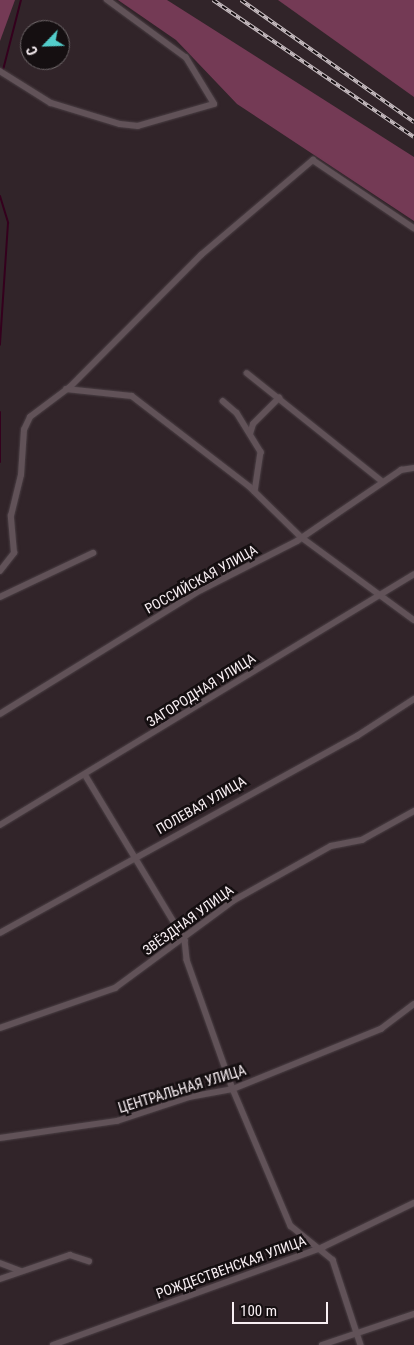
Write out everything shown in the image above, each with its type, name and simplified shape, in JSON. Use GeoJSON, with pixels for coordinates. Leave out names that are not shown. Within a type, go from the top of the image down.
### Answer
{"type":"FeatureCollection","features":[{"type":"Feature","properties":{"kind":"street"},"geometry":{"type":"LineString","coordinates":[[0,72],[8,75],[51,103],[120,124],[138,126],[214,104],[186,58],[108,0]]}},
{"type":"Feature","properties":{"kind":"street"},"geometry":{"type":"LineString","coordinates":[[0,571],[14,553],[11,516],[21,475],[24,430],[30,417],[66,389],[202,255],[313,160],[414,228]]}},
{"type":"Feature","properties":{"kind":"street"},"geometry":{"type":"LineString","coordinates":[[247,373],[383,482]]}},
{"type":"Feature","properties":{"kind":"street"},"geometry":{"type":"LineString","coordinates":[[66,389],[132,396],[255,492],[301,537],[414,620]]}},
{"type":"Feature","properties":{"kind":"street"},"geometry":{"type":"LineString","coordinates":[[250,434],[253,424],[279,398]]}},
{"type":"Feature","properties":{"kind":"street"},"geometry":{"type":"LineString","coordinates":[[223,401],[262,452],[255,492]]}},
{"type":"Feature","properties":{"kind":"street","name":"РОССИЙСКАЯ УЛИЦА"},"geometry":{"type":"LineString","coordinates":[[0,714],[201,590],[301,537],[383,482],[414,468]]}},
{"type":"Feature","properties":{"kind":"street"},"geometry":{"type":"LineString","coordinates":[[0,597],[93,553]]}},
{"type":"Feature","properties":{"kind":"street","name":"ЗАГОРОДНАЯ УЛИЦА"},"geometry":{"type":"LineString","coordinates":[[0,825],[86,776],[414,574]]}},
{"type":"Feature","properties":{"kind":"street","name":"ПОЛЕВАЯ УЛИЦА"},"geometry":{"type":"LineString","coordinates":[[0,933],[357,736],[414,699]]}},
{"type":"Feature","properties":{"kind":"street"},"geometry":{"type":"LineString","coordinates":[[86,776],[184,940],[187,960],[234,1089],[291,1226],[323,1247],[333,1260],[361,1345]]}},
{"type":"Feature","properties":{"kind":"street","name":"ЗВЁЗДНАЯ УЛИЦА"},"geometry":{"type":"LineString","coordinates":[[0,1028],[115,988],[249,892],[331,846],[362,840],[414,811]]}},
{"type":"Feature","properties":{"kind":"street","name":"ЦЕНТРАЛЬНАЯ УЛИЦА"},"geometry":{"type":"LineString","coordinates":[[0,1138],[118,1121],[189,1097],[234,1089],[381,1029],[414,1004]]}},
{"type":"Feature","properties":{"kind":"street","name":"РОЖДЕСТВЕНСКАЯ УЛИЦА"},"geometry":{"type":"LineString","coordinates":[[53,1345],[323,1247],[414,1202]]}},
{"type":"Feature","properties":{"kind":"street"},"geometry":{"type":"LineString","coordinates":[[0,1279],[70,1255],[89,1261]]}},
{"type":"Feature","properties":{"kind":"street"},"geometry":{"type":"LineString","coordinates":[[0,1263],[23,1271]]}},
{"type":"Feature","properties":{"kind":"street"},"geometry":{"type":"LineString","coordinates":[[322,1345],[358,1336],[414,1314]]}},
{"type":"Feature","properties":{"kind":"shaded area"},"geometry":{"type":"Polygon","coordinates":[[[0,0],[15,0],[0,41],[0,0]]]}},
{"type":"Feature","properties":{"kind":"shaded area"},"geometry":{"type":"Polygon","coordinates":[[[118,0],[167,0],[414,157],[414,221],[237,104],[176,40],[118,0]]]}},
{"type":"Feature","properties":{"kind":"shaded area"},"geometry":{"type":"Polygon","coordinates":[[[278,0],[414,0],[414,97],[278,0]]]}},
{"type":"Feature","properties":{"kind":"waterway"},"geometry":{"type":"LineString","coordinates":[[3,70],[21,0]]}},
{"type":"Feature","properties":{"kind":"waterway"},"geometry":{"type":"LineString","coordinates":[[0,196],[8,223],[0,345]]}},
{"type":"Feature","properties":{"kind":"waterway"},"geometry":{"type":"LineString","coordinates":[[0,412],[0,462]]}},
{"type":"Feature","properties":{"kind":"railway"},"geometry":{"type":"LineString","coordinates":[[213,0],[414,137]]}},
{"type":"Feature","properties":{"kind":"railway"},"geometry":{"type":"LineString","coordinates":[[241,0],[414,122]]}}]}
